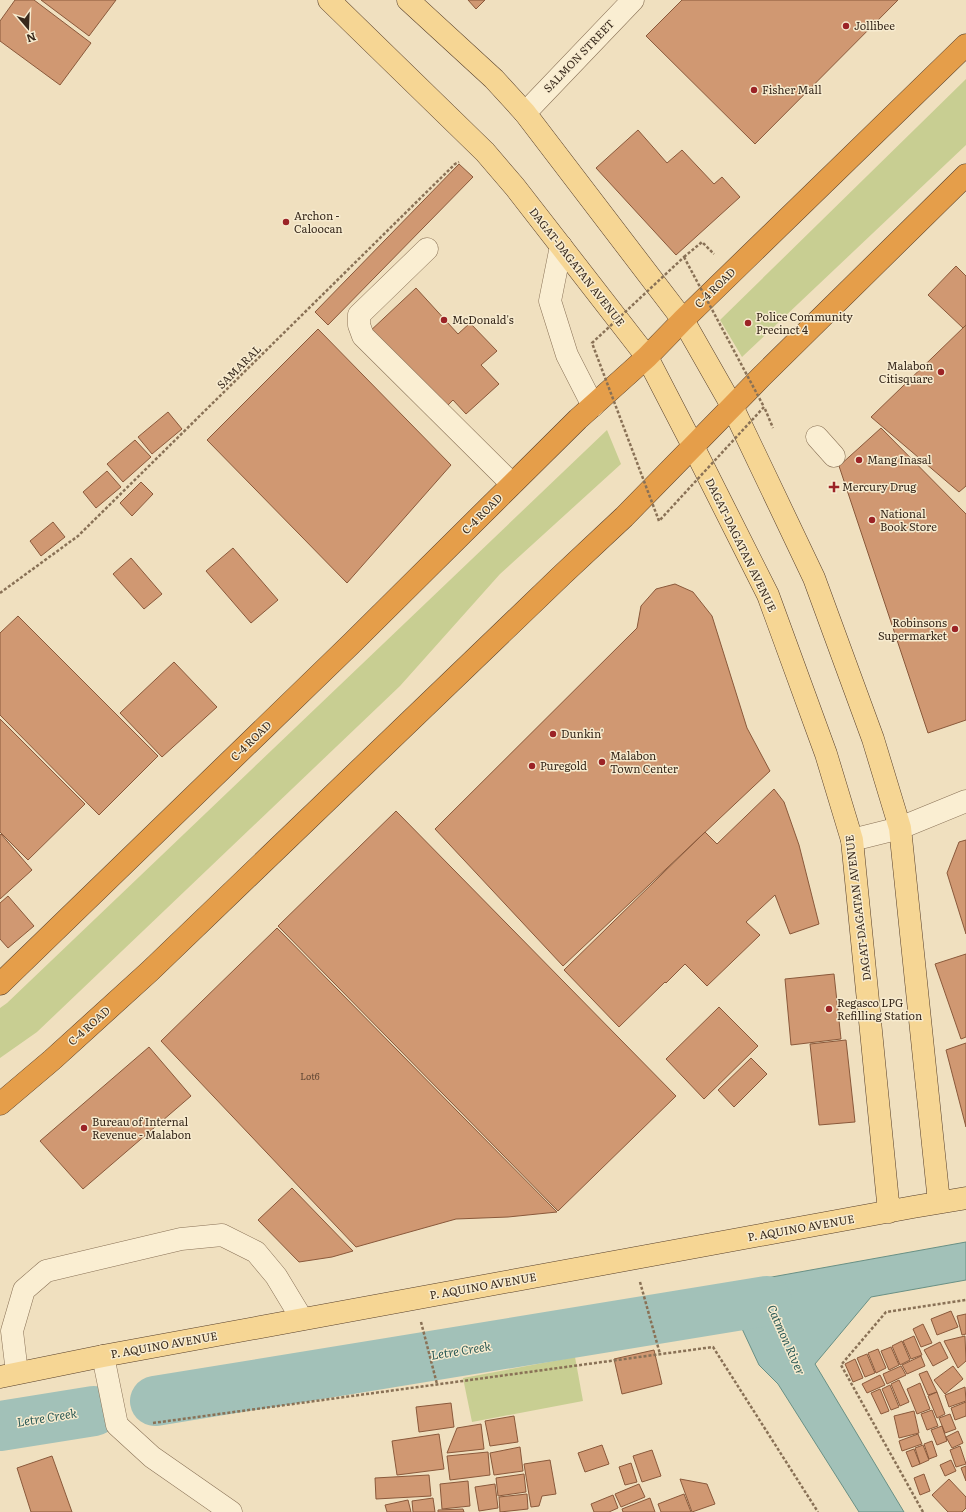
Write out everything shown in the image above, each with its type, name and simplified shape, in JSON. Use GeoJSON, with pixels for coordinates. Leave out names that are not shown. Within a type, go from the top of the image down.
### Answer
{"type":"FeatureCollection","features":[{"type":"Feature","properties":{"kind":"highway","name":"C-4 ROAD"},"geometry":{"type":"LineString","coordinates":[[0,984],[352,644],[512,484],[593,406],[647,357],[683,320],[966,45]]}},
{"type":"Feature","properties":{"kind":"highway","name":"C-4 ROAD"},"geometry":{"type":"LineString","coordinates":[[0,1104],[52,1060],[150,971],[624,517],[732,406],[966,175]]}},
{"type":"Feature","properties":{"kind":"main road","name":"DAGAT-DAGATAN AVENUE"},"geometry":{"type":"LineString","coordinates":[[329,0],[485,152],[647,357],[768,595],[826,754],[852,840],[889,1212]]}},
{"type":"Feature","properties":{"kind":"main road"},"geometry":{"type":"LineString","coordinates":[[408,0],[494,79],[525,113],[683,320],[732,406],[814,578],[873,739],[900,828],[939,1202]]}},
{"type":"Feature","properties":{"kind":"main road","name":"P. AQUINO AVENUE"},"geometry":{"type":"LineString","coordinates":[[9,1375],[103,1356],[966,1198]]}},
{"type":"Feature","properties":{"kind":"street","name":"SALMON STREET"},"geometry":{"type":"LineString","coordinates":[[525,113],[633,0]]}},
{"type":"Feature","properties":{"kind":"street"},"geometry":{"type":"LineString","coordinates":[[560,246],[550,301],[567,355],[593,406]]}},
{"type":"Feature","properties":{"kind":"street"},"geometry":{"type":"LineString","coordinates":[[427,250],[358,315],[359,325],[363,336],[512,484]]}},
{"type":"Feature","properties":{"kind":"street"},"geometry":{"type":"LineString","coordinates":[[817,437],[834,456]]}},
{"type":"Feature","properties":{"kind":"street"},"geometry":{"type":"LineString","coordinates":[[852,840],[900,828],[966,801]]}},
{"type":"Feature","properties":{"kind":"street"},"geometry":{"type":"LineString","coordinates":[[9,1375],[12,1331],[24,1290],[46,1271],[181,1239],[222,1235],[256,1252],[276,1276],[302,1320]]}},
{"type":"Feature","properties":{"kind":"street"},"geometry":{"type":"LineString","coordinates":[[103,1356],[116,1425],[152,1457],[230,1512]]}},
{"type":"Feature","properties":{"kind":"path","name":"SAMARAL"},"geometry":{"type":"LineString","coordinates":[[0,593],[78,536],[455,164],[485,152]]}},
{"type":"Feature","properties":{"kind":"path"},"geometry":{"type":"LineString","coordinates":[[685,257],[764,407],[659,521],[592,342],[685,257],[702,242]]}},
{"type":"Feature","properties":{"kind":"path"},"geometry":{"type":"LineString","coordinates":[[639,1276],[660,1354]]}},
{"type":"Feature","properties":{"kind":"path"},"geometry":{"type":"LineString","coordinates":[[923,1512],[841,1365],[886,1312],[966,1300]]}},
{"type":"Feature","properties":{"kind":"path"},"geometry":{"type":"LineString","coordinates":[[420,1315],[436,1383]]}},
{"type":"Feature","properties":{"kind":"path"},"geometry":{"type":"LineString","coordinates":[[119,1428],[436,1383],[713,1347],[818,1512]]}},
{"type":"Feature","properties":{"kind":"green space"},"geometry":{"type":"Polygon","coordinates":[[[966,79],[966,145],[742,357],[720,320],[966,79]]]}},
{"type":"Feature","properties":{"kind":"green space"},"geometry":{"type":"Polygon","coordinates":[[[607,430],[621,464],[500,574],[400,686],[37,1032],[0,1058],[0,1008],[7,1003],[607,430]]]}},
{"type":"Feature","properties":{"kind":"green space"},"geometry":{"type":"Polygon","coordinates":[[[575,1357],[583,1401],[472,1422],[463,1378],[575,1357]]]}},
{"type":"Feature","properties":{"kind":"water","name":"Catmon River"},"geometry":{"type":"Polygon","coordinates":[[[966,1242],[966,1280],[871,1297],[815,1364],[904,1512],[859,1512],[778,1384],[759,1365],[722,1286],[966,1242]]]}},
{"type":"Feature","properties":{"kind":"building"},"geometry":{"type":"Polygon","coordinates":[[[15,0],[34,0],[91,43],[60,85],[0,41],[0,21],[15,0]]]}},
{"type":"Feature","properties":{"kind":"building"},"geometry":{"type":"Polygon","coordinates":[[[41,0],[116,0],[89,36],[41,0]]]}},
{"type":"Feature","properties":{"kind":"building"},"geometry":{"type":"Polygon","coordinates":[[[468,0],[485,0],[476,9],[468,0]]]}},
{"type":"Feature","properties":{"kind":"building","name":"Fisher Mall"},"geometry":{"type":"Polygon","coordinates":[[[682,0],[898,0],[755,144],[646,36],[682,0]]]}},
{"type":"Feature","properties":{"kind":"building"},"geometry":{"type":"Polygon","coordinates":[[[638,130],[667,163],[682,150],[714,184],[722,177],[740,197],[676,255],[596,168],[638,130]]]}},
{"type":"Feature","properties":{"kind":"building"},"geometry":{"type":"Polygon","coordinates":[[[459,164],[473,177],[328,325],[315,312],[459,164]]]}},
{"type":"Feature","properties":{"kind":"building"},"geometry":{"type":"Polygon","coordinates":[[[956,266],[966,276],[966,325],[963,328],[928,295],[956,266]]]}},
{"type":"Feature","properties":{"kind":"building"},"geometry":{"type":"Polygon","coordinates":[[[416,288],[458,334],[470,323],[497,351],[481,365],[499,384],[466,414],[453,400],[441,412],[368,333],[416,288]]]}},
{"type":"Feature","properties":{"kind":"building","name":"Malabon Citisquare"},"geometry":{"type":"Polygon","coordinates":[[[966,325],[966,486],[959,492],[871,417],[966,325]]]}},
{"type":"Feature","properties":{"kind":"building"},"geometry":{"type":"Polygon","coordinates":[[[318,329],[451,465],[347,583],[207,440],[318,329]]]}},
{"type":"Feature","properties":{"kind":"building"},"geometry":{"type":"Polygon","coordinates":[[[168,412],[182,429],[152,454],[138,437],[168,412]]]}},
{"type":"Feature","properties":{"kind":"building"},"geometry":{"type":"Polygon","coordinates":[[[881,428],[966,514],[966,720],[928,733],[839,466],[881,428]]]}},
{"type":"Feature","properties":{"kind":"building"},"geometry":{"type":"Polygon","coordinates":[[[135,440],[151,457],[123,482],[107,464],[135,440]]]}},
{"type":"Feature","properties":{"kind":"building"},"geometry":{"type":"Polygon","coordinates":[[[107,471],[121,487],[96,508],[83,492],[107,471]]]}},
{"type":"Feature","properties":{"kind":"building"},"geometry":{"type":"Polygon","coordinates":[[[141,482],[153,494],[132,516],[120,503],[141,482]]]}},
{"type":"Feature","properties":{"kind":"building"},"geometry":{"type":"Polygon","coordinates":[[[53,522],[65,537],[41,556],[30,541],[53,522]]]}},
{"type":"Feature","properties":{"kind":"building"},"geometry":{"type":"Polygon","coordinates":[[[233,548],[278,600],[251,623],[206,571],[233,548]]]}},
{"type":"Feature","properties":{"kind":"building"},"geometry":{"type":"Polygon","coordinates":[[[131,558],[162,594],[144,609],[113,574],[131,558]]]}},
{"type":"Feature","properties":{"kind":"building"},"geometry":{"type":"Polygon","coordinates":[[[675,584],[693,592],[712,616],[747,728],[770,771],[563,966],[435,829],[637,628],[641,606],[656,589],[675,584]]]}},
{"type":"Feature","properties":{"kind":"building"},"geometry":{"type":"Polygon","coordinates":[[[18,616],[158,756],[99,815],[0,715],[0,633],[18,616]]]}},
{"type":"Feature","properties":{"kind":"building"},"geometry":{"type":"Polygon","coordinates":[[[174,662],[217,707],[162,757],[120,713],[174,662]]]}},
{"type":"Feature","properties":{"kind":"building"},"geometry":{"type":"Polygon","coordinates":[[[0,719],[85,804],[28,860],[0,832],[0,719]]]}},
{"type":"Feature","properties":{"kind":"building"},"geometry":{"type":"Polygon","coordinates":[[[774,789],[784,802],[799,845],[819,924],[790,934],[775,895],[746,922],[760,935],[707,986],[685,964],[619,1027],[564,970],[705,832],[717,844],[774,789]]]}},
{"type":"Feature","properties":{"kind":"building"},"geometry":{"type":"Polygon","coordinates":[[[396,811],[676,1096],[558,1211],[278,926],[396,811]]]}},
{"type":"Feature","properties":{"kind":"building"},"geometry":{"type":"Polygon","coordinates":[[[1,834],[32,870],[0,899],[0,835],[1,834]]]}},
{"type":"Feature","properties":{"kind":"building"},"geometry":{"type":"Polygon","coordinates":[[[966,840],[966,934],[947,873],[959,842],[966,840]]]}},
{"type":"Feature","properties":{"kind":"building"},"geometry":{"type":"Polygon","coordinates":[[[8,896],[34,926],[8,948],[0,939],[0,903],[8,896]]]}},
{"type":"Feature","properties":{"kind":"building"},"geometry":{"type":"Polygon","coordinates":[[[277,928],[557,1212],[508,1217],[456,1219],[356,1247],[161,1041],[277,928]]]}},
{"type":"Feature","properties":{"kind":"building"},"geometry":{"type":"Polygon","coordinates":[[[966,954],[966,1037],[961,1039],[935,964],[966,954]]]}},
{"type":"Feature","properties":{"kind":"building"},"geometry":{"type":"Polygon","coordinates":[[[834,974],[841,1039],[791,1045],[785,979],[834,974]]]}},
{"type":"Feature","properties":{"kind":"building"},"geometry":{"type":"Polygon","coordinates":[[[719,1007],[758,1046],[704,1099],[666,1059],[719,1007]]]}},
{"type":"Feature","properties":{"kind":"building"},"geometry":{"type":"Polygon","coordinates":[[[846,1040],[855,1122],[819,1125],[810,1044],[846,1040]]]}},
{"type":"Feature","properties":{"kind":"building"},"geometry":{"type":"Polygon","coordinates":[[[966,1043],[966,1127],[946,1050],[966,1043]]]}},
{"type":"Feature","properties":{"kind":"building"},"geometry":{"type":"Polygon","coordinates":[[[149,1047],[191,1096],[83,1189],[40,1141],[149,1047]]]}},
{"type":"Feature","properties":{"kind":"building"},"geometry":{"type":"Polygon","coordinates":[[[751,1058],[767,1074],[734,1107],[718,1090],[751,1058]]]}},
{"type":"Feature","properties":{"kind":"building"},"geometry":{"type":"Polygon","coordinates":[[[292,1188],[353,1251],[332,1257],[299,1262],[258,1220],[292,1188]]]}},
{"type":"Feature","properties":{"kind":"building"},"geometry":{"type":"Polygon","coordinates":[[[951,1311],[958,1327],[937,1335],[931,1319],[951,1311]]]}},
{"type":"Feature","properties":{"kind":"building"},"geometry":{"type":"Polygon","coordinates":[[[966,1314],[966,1334],[962,1335],[957,1316],[966,1314]]]}},
{"type":"Feature","properties":{"kind":"building"},"geometry":{"type":"Polygon","coordinates":[[[923,1324],[932,1343],[921,1347],[913,1329],[923,1324]]]}},
{"type":"Feature","properties":{"kind":"building"},"geometry":{"type":"Polygon","coordinates":[[[914,1336],[922,1355],[911,1359],[903,1341],[914,1336]]]}},
{"type":"Feature","properties":{"kind":"building"},"geometry":{"type":"Polygon","coordinates":[[[965,1336],[966,1361],[958,1368],[944,1341],[965,1336]]]}},
{"type":"Feature","properties":{"kind":"building"},"geometry":{"type":"Polygon","coordinates":[[[902,1341],[910,1360],[900,1365],[892,1346],[902,1341]]]}},
{"type":"Feature","properties":{"kind":"building"},"geometry":{"type":"Polygon","coordinates":[[[940,1342],[948,1358],[933,1366],[924,1350],[940,1342]]]}},
{"type":"Feature","properties":{"kind":"building"},"geometry":{"type":"Polygon","coordinates":[[[891,1347],[899,1365],[889,1370],[881,1351],[891,1347]]]}},
{"type":"Feature","properties":{"kind":"building"},"geometry":{"type":"Polygon","coordinates":[[[878,1349],[886,1368],[876,1373],[868,1353],[878,1349]]]}},
{"type":"Feature","properties":{"kind":"building"},"geometry":{"type":"Polygon","coordinates":[[[654,1350],[662,1384],[622,1394],[614,1359],[654,1350]]]}},
{"type":"Feature","properties":{"kind":"building"},"geometry":{"type":"Polygon","coordinates":[[[867,1354],[875,1373],[865,1377],[857,1358],[867,1354]]]}},
{"type":"Feature","properties":{"kind":"building"},"geometry":{"type":"Polygon","coordinates":[[[921,1356],[925,1366],[907,1374],[902,1365],[921,1356]]]}},
{"type":"Feature","properties":{"kind":"building"},"geometry":{"type":"Polygon","coordinates":[[[855,1359],[863,1378],[853,1382],[845,1364],[855,1359]]]}},
{"type":"Feature","properties":{"kind":"building"},"geometry":{"type":"Polygon","coordinates":[[[901,1366],[906,1375],[887,1384],[883,1374],[901,1366]]]}},
{"type":"Feature","properties":{"kind":"building"},"geometry":{"type":"Polygon","coordinates":[[[953,1366],[963,1379],[945,1394],[934,1380],[953,1366]]]}},
{"type":"Feature","properties":{"kind":"building"},"geometry":{"type":"Polygon","coordinates":[[[927,1371],[937,1392],[928,1395],[919,1374],[927,1371]]]}},
{"type":"Feature","properties":{"kind":"building"},"geometry":{"type":"Polygon","coordinates":[[[880,1375],[885,1385],[867,1393],[862,1384],[880,1375]]]}},
{"type":"Feature","properties":{"kind":"building"},"geometry":{"type":"Polygon","coordinates":[[[899,1380],[909,1402],[900,1406],[891,1384],[899,1380]]]}},
{"type":"Feature","properties":{"kind":"building"},"geometry":{"type":"Polygon","coordinates":[[[920,1383],[930,1409],[917,1414],[907,1389],[920,1383]]]}},
{"type":"Feature","properties":{"kind":"building"},"geometry":{"type":"Polygon","coordinates":[[[890,1385],[899,1407],[891,1410],[882,1389],[890,1385]]]}},
{"type":"Feature","properties":{"kind":"building"},"geometry":{"type":"Polygon","coordinates":[[[965,1387],[966,1401],[949,1407],[945,1395],[965,1387]]]}},
{"type":"Feature","properties":{"kind":"building"},"geometry":{"type":"Polygon","coordinates":[[[880,1389],[889,1411],[881,1414],[871,1393],[880,1389]]]}},
{"type":"Feature","properties":{"kind":"building"},"geometry":{"type":"Polygon","coordinates":[[[937,1392],[945,1414],[937,1418],[928,1396],[937,1392]]]}},
{"type":"Feature","properties":{"kind":"building"},"geometry":{"type":"Polygon","coordinates":[[[966,1402],[966,1416],[955,1420],[951,1408],[966,1402]]]}},
{"type":"Feature","properties":{"kind":"building"},"geometry":{"type":"Polygon","coordinates":[[[451,1403],[454,1427],[419,1432],[416,1407],[451,1403]]]}},
{"type":"Feature","properties":{"kind":"building"},"geometry":{"type":"Polygon","coordinates":[[[932,1410],[938,1426],[927,1430],[921,1414],[932,1410]]]}},
{"type":"Feature","properties":{"kind":"building"},"geometry":{"type":"Polygon","coordinates":[[[914,1411],[919,1433],[899,1438],[894,1416],[914,1411]]]}},
{"type":"Feature","properties":{"kind":"building"},"geometry":{"type":"Polygon","coordinates":[[[950,1414],[956,1429],[945,1433],[939,1418],[950,1414]]]}},
{"type":"Feature","properties":{"kind":"building"},"geometry":{"type":"Polygon","coordinates":[[[514,1416],[518,1442],[490,1446],[485,1421],[514,1416]]]}},
{"type":"Feature","properties":{"kind":"building"},"geometry":{"type":"Polygon","coordinates":[[[481,1424],[484,1449],[447,1453],[457,1428],[481,1424]]]}},
{"type":"Feature","properties":{"kind":"building"},"geometry":{"type":"Polygon","coordinates":[[[942,1426],[947,1441],[937,1445],[931,1430],[942,1426]]]}},
{"type":"Feature","properties":{"kind":"building"},"geometry":{"type":"Polygon","coordinates":[[[958,1431],[963,1443],[952,1448],[946,1437],[958,1431]]]}},
{"type":"Feature","properties":{"kind":"building"},"geometry":{"type":"Polygon","coordinates":[[[439,1434],[444,1469],[397,1475],[392,1441],[439,1434]]]}},
{"type":"Feature","properties":{"kind":"building"},"geometry":{"type":"Polygon","coordinates":[[[918,1434],[922,1444],[902,1451],[899,1441],[918,1434]]]}},
{"type":"Feature","properties":{"kind":"building"},"geometry":{"type":"Polygon","coordinates":[[[932,1441],[937,1456],[929,1459],[924,1444],[932,1441]]]}},
{"type":"Feature","properties":{"kind":"building"},"geometry":{"type":"Polygon","coordinates":[[[602,1445],[609,1464],[585,1472],[578,1453],[602,1445]]]}},
{"type":"Feature","properties":{"kind":"building"},"geometry":{"type":"Polygon","coordinates":[[[923,1445],[929,1460],[920,1464],[915,1448],[923,1445]]]}},
{"type":"Feature","properties":{"kind":"building"},"geometry":{"type":"Polygon","coordinates":[[[960,1446],[966,1464],[956,1467],[950,1450],[960,1446]]]}},
{"type":"Feature","properties":{"kind":"building"},"geometry":{"type":"Polygon","coordinates":[[[520,1447],[523,1471],[494,1475],[490,1453],[520,1447]]]}},
{"type":"Feature","properties":{"kind":"building"},"geometry":{"type":"Polygon","coordinates":[[[914,1449],[920,1464],[912,1467],[906,1452],[914,1449]]]}},
{"type":"Feature","properties":{"kind":"building"},"geometry":{"type":"Polygon","coordinates":[[[652,1450],[661,1476],[642,1482],[633,1456],[652,1450]]]}},
{"type":"Feature","properties":{"kind":"building"},"geometry":{"type":"Polygon","coordinates":[[[488,1452],[490,1475],[450,1480],[447,1456],[488,1452]]]}},
{"type":"Feature","properties":{"kind":"building"},"geometry":{"type":"Polygon","coordinates":[[[52,1456],[72,1512],[31,1512],[17,1468],[52,1456]]]}},
{"type":"Feature","properties":{"kind":"building"},"geometry":{"type":"Polygon","coordinates":[[[550,1460],[556,1494],[542,1496],[539,1506],[531,1507],[524,1464],[550,1460]]]}},
{"type":"Feature","properties":{"kind":"building"},"geometry":{"type":"Polygon","coordinates":[[[951,1460],[956,1471],[945,1476],[940,1465],[951,1460]]]}},
{"type":"Feature","properties":{"kind":"building"},"geometry":{"type":"Polygon","coordinates":[[[631,1463],[637,1482],[625,1485],[619,1467],[631,1463]]]}},
{"type":"Feature","properties":{"kind":"building"},"geometry":{"type":"Polygon","coordinates":[[[966,1466],[966,1481],[961,1468],[966,1466]]]}},
{"type":"Feature","properties":{"kind":"building"},"geometry":{"type":"Polygon","coordinates":[[[524,1474],[526,1492],[498,1496],[496,1478],[524,1474]]]}},
{"type":"Feature","properties":{"kind":"building"},"geometry":{"type":"Polygon","coordinates":[[[924,1474],[930,1491],[920,1495],[914,1478],[924,1474]]]}},
{"type":"Feature","properties":{"kind":"building"},"geometry":{"type":"Polygon","coordinates":[[[429,1475],[431,1496],[376,1499],[375,1478],[429,1475]]]}},
{"type":"Feature","properties":{"kind":"building"},"geometry":{"type":"Polygon","coordinates":[[[680,1479],[707,1484],[715,1504],[692,1512],[680,1479]]]}},
{"type":"Feature","properties":{"kind":"building"},"geometry":{"type":"Polygon","coordinates":[[[949,1479],[966,1497],[966,1508],[962,1512],[948,1512],[932,1495],[949,1479]]]}},
{"type":"Feature","properties":{"kind":"building"},"geometry":{"type":"Polygon","coordinates":[[[468,1481],[470,1506],[442,1509],[440,1484],[468,1481]]]}},
{"type":"Feature","properties":{"kind":"building"},"geometry":{"type":"Polygon","coordinates":[[[495,1484],[498,1508],[479,1511],[475,1487],[495,1484]]]}},
{"type":"Feature","properties":{"kind":"building"},"geometry":{"type":"Polygon","coordinates":[[[639,1484],[645,1497],[621,1507],[615,1494],[639,1484]]]}},
{"type":"Feature","properties":{"kind":"building"},"geometry":{"type":"Polygon","coordinates":[[[527,1494],[528,1509],[500,1512],[499,1497],[527,1494]]]}},
{"type":"Feature","properties":{"kind":"building"},"geometry":{"type":"Polygon","coordinates":[[[684,1494],[691,1512],[661,1512],[658,1504],[684,1494]]]}},
{"type":"Feature","properties":{"kind":"building"},"geometry":{"type":"Polygon","coordinates":[[[613,1495],[618,1508],[609,1512],[594,1512],[591,1504],[613,1495]]]}},
{"type":"Feature","properties":{"kind":"building"},"geometry":{"type":"Polygon","coordinates":[[[433,1498],[435,1512],[413,1512],[412,1501],[433,1498]]]}},
{"type":"Feature","properties":{"kind":"building"},"geometry":{"type":"Polygon","coordinates":[[[650,1498],[655,1512],[623,1512],[622,1509],[650,1498]]]}},
{"type":"Feature","properties":{"kind":"building"},"geometry":{"type":"Polygon","coordinates":[[[408,1500],[411,1512],[387,1512],[385,1505],[408,1500]]]}},
{"type":"Feature","properties":{"kind":"building"},"geometry":{"type":"Polygon","coordinates":[[[463,1509],[464,1512],[438,1512],[438,1510],[463,1509]]]}},
{"type":"Feature","properties":{"kind":"waterway","name":"Letre Creek"},"geometry":{"type":"LineString","coordinates":[[155,1401],[767,1301]]}},
{"type":"Feature","properties":{"kind":"waterway","name":"Letre Creek"},"geometry":{"type":"LineString","coordinates":[[0,1426],[94,1411]]}},
{"type":"Feature","properties":{"kind":"place","name":"Jollibee"},"geometry":{"type":"Point","coordinates":[846,26]}},
{"type":"Feature","properties":{"kind":"place","name":"Fisher Mall"},"geometry":{"type":"Point","coordinates":[754,90]}},
{"type":"Feature","properties":{"kind":"place","name":"Archon - Caloocan"},"geometry":{"type":"Point","coordinates":[286,222]}},
{"type":"Feature","properties":{"kind":"place","name":"McDonald's"},"geometry":{"type":"Point","coordinates":[444,320]}},
{"type":"Feature","properties":{"kind":"place","name":"Police Community Precinct 4"},"geometry":{"type":"Point","coordinates":[748,323]}},
{"type":"Feature","properties":{"kind":"place","name":"Malabon Citisquare"},"geometry":{"type":"Point","coordinates":[941,372]}},
{"type":"Feature","properties":{"kind":"place","name":"Mang Inasal"},"geometry":{"type":"Point","coordinates":[859,460]}},
{"type":"Feature","properties":{"kind":"place","name":"Mercury Drug"},"geometry":{"type":"Point","coordinates":[834,487]}},
{"type":"Feature","properties":{"kind":"place","name":"National Book Store"},"geometry":{"type":"Point","coordinates":[872,520]}},
{"type":"Feature","properties":{"kind":"place","name":"Robinsons Supermarket"},"geometry":{"type":"Point","coordinates":[955,629]}},
{"type":"Feature","properties":{"kind":"place","name":"Dunkin'"},"geometry":{"type":"Point","coordinates":[553,734]}},
{"type":"Feature","properties":{"kind":"place","name":"Malabon Town Center"},"geometry":{"type":"Point","coordinates":[602,762]}},
{"type":"Feature","properties":{"kind":"place","name":"Puregold"},"geometry":{"type":"Point","coordinates":[532,766]}},
{"type":"Feature","properties":{"kind":"place","name":"Regasco LPG Refilling Station"},"geometry":{"type":"Point","coordinates":[829,1009]}},
{"type":"Feature","properties":{"kind":"place","name":"Bureau of Internal Revenue - Malabon"},"geometry":{"type":"Point","coordinates":[84,1128]}}]}
